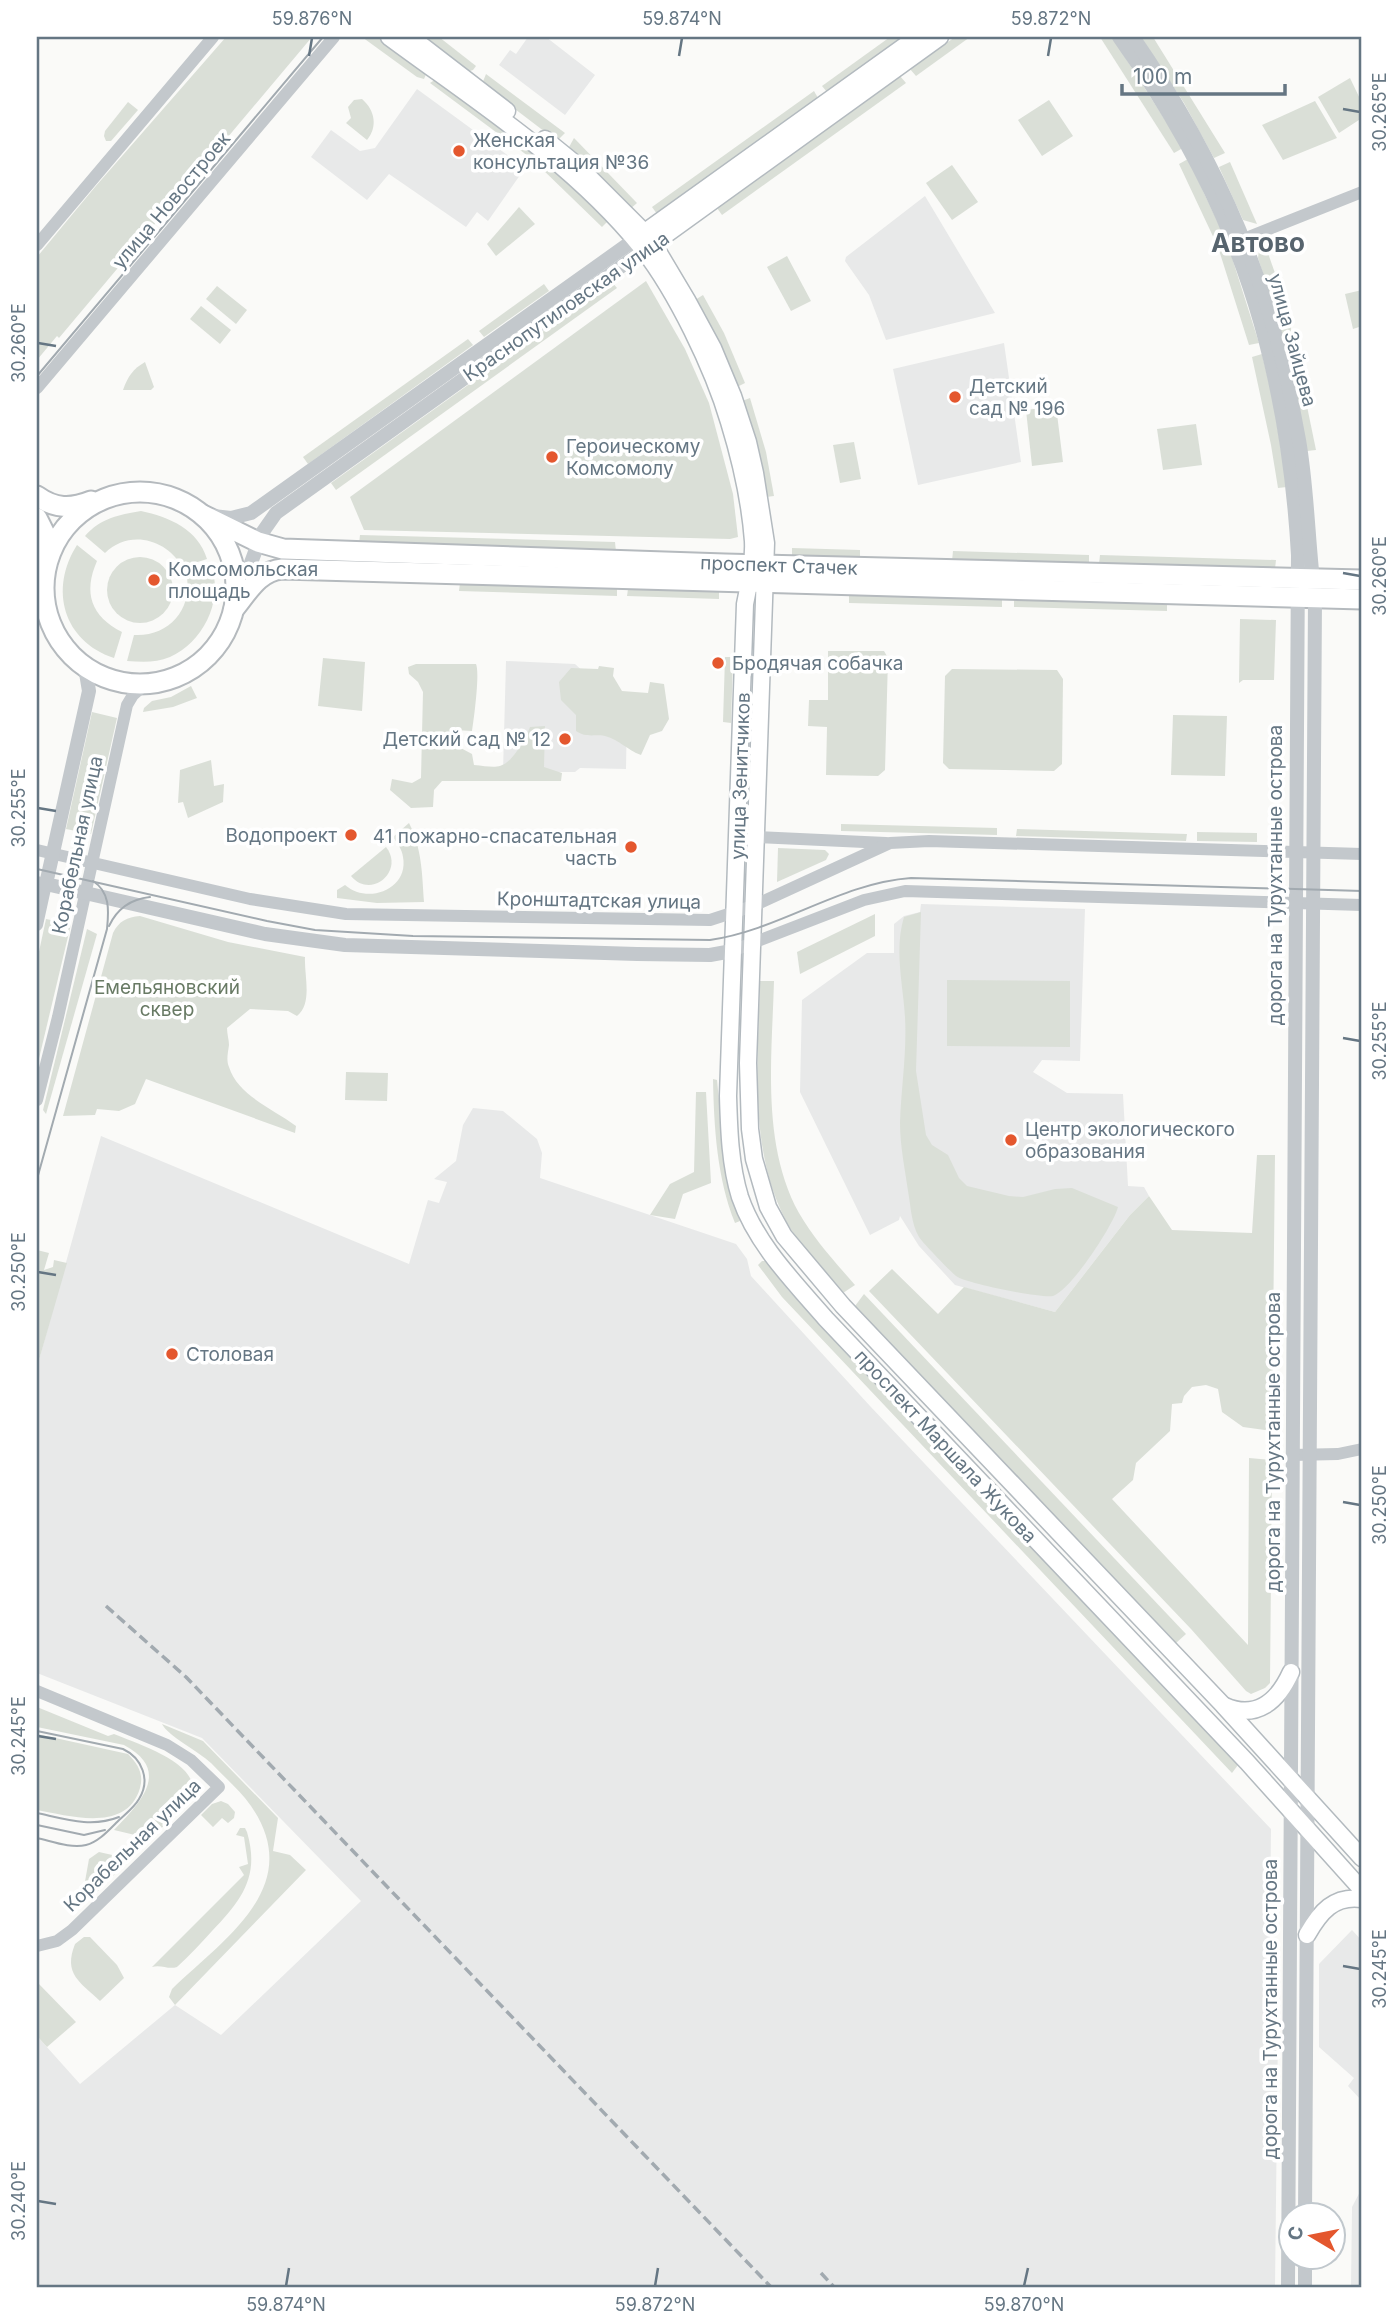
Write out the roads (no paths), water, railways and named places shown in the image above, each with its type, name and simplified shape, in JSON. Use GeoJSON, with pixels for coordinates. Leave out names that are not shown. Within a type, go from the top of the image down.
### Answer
{"type":"FeatureCollection","features":[{"type":"Feature","properties":{"kind":"main road"},"geometry":{"type":"LineString","coordinates":[[390,37],[545,153],[644,241]]}},
{"type":"Feature","properties":{"kind":"main road"},"geometry":{"type":"LineString","coordinates":[[411,37],[558,149],[644,241]]}},
{"type":"Feature","properties":{"kind":"main road","name":"Краснопутиловская улица"},"geometry":{"type":"LineString","coordinates":[[644,241],[917,37]]}},
{"type":"Feature","properties":{"kind":"main road","name":"Краснопутиловская улица"},"geometry":{"type":"LineString","coordinates":[[644,241],[940,37]]}},
{"type":"Feature","properties":{"kind":"main road","name":"улица Зенитчиков"},"geometry":{"type":"LineString","coordinates":[[644,241],[713,348],[733,396],[755,473],[766,543],[745,604],[734,913]]}},
{"type":"Feature","properties":{"kind":"main road"},"geometry":{"type":"LineString","coordinates":[[37,496],[54,506],[65,507],[139,492],[161,494],[181,501],[203,515],[220,535],[232,558],[237,583],[234,609],[223,638],[203,662],[176,678],[144,685],[113,681],[85,667],[64,647],[50,622],[44,592],[48,560],[46,536],[37,518]]}},
{"type":"Feature","properties":{"kind":"main road"},"geometry":{"type":"LineString","coordinates":[[48,560],[57,540],[70,523],[106,498]]}},
{"type":"Feature","properties":{"kind":"main road","name":"проспект Стачек"},"geometry":{"type":"LineString","coordinates":[[203,515],[258,542],[283,549],[757,573]]}},
{"type":"Feature","properties":{"kind":"main road","name":"проспект Стачек"},"geometry":{"type":"LineString","coordinates":[[234,609],[262,575],[271,570],[282,569],[757,573],[1305,588],[1362,599]]}},
{"type":"Feature","properties":{"kind":"main road","name":"улица Зенитчиков"},"geometry":{"type":"LineString","coordinates":[[753,906],[756,837],[757,573]]}},
{"type":"Feature","properties":{"kind":"main road","name":"проспект Стачек"},"geometry":{"type":"LineString","coordinates":[[1305,588],[1362,580]]}},
{"type":"Feature","properties":{"kind":"main road","name":"проспект Маршала Жукова"},"geometry":{"type":"LineString","coordinates":[[753,906],[748,1063],[750,1129],[760,1184],[768,1207],[784,1236],[844,1306],[1223,1704],[1362,1858]]}},
{"type":"Feature","properties":{"kind":"main road","name":"проспект Маршала Жукова"},"geometry":{"type":"LineString","coordinates":[[734,913],[728,1055],[729,1134],[740,1197],[756,1232],[826,1319],[1290,1809],[1362,1889]]}},
{"type":"Feature","properties":{"kind":"main road"},"geometry":{"type":"LineString","coordinates":[[1223,1704],[1238,1711],[1263,1707],[1284,1689],[1291,1672]]}},
{"type":"Feature","properties":{"kind":"main road"},"geometry":{"type":"LineString","coordinates":[[1307,1935],[1319,1915],[1330,1904],[1342,1898],[1362,1899]]}},
{"type":"Feature","properties":{"kind":"street"},"geometry":{"type":"LineString","coordinates":[[37,245],[213,37]]}},
{"type":"Feature","properties":{"kind":"street","name":"улица Новостроек"},"geometry":{"type":"LineString","coordinates":[[37,388],[334,37]]}},
{"type":"Feature","properties":{"kind":"street","name":"улица Зайцева"},"geometry":{"type":"LineString","coordinates":[[1119,37],[1156,90],[1239,240]]}},
{"type":"Feature","properties":{"kind":"street","name":"улица Зайцева"},"geometry":{"type":"LineString","coordinates":[[1133,37],[1158,72],[1201,146],[1239,240],[1288,443],[1305,588]]}},
{"type":"Feature","properties":{"kind":"street"},"geometry":{"type":"LineString","coordinates":[[1239,240],[1362,192]]}},
{"type":"Feature","properties":{"kind":"street","name":"Краснопутиловская улица"},"geometry":{"type":"LineString","coordinates":[[203,515],[231,518],[251,513],[644,241]]}},
{"type":"Feature","properties":{"kind":"street","name":"Краснопутиловская улица"},"geometry":{"type":"LineString","coordinates":[[234,609],[258,542],[276,513],[644,241]]}},
{"type":"Feature","properties":{"kind":"street","name":"дорога на Турухтанные острова"},"geometry":{"type":"LineString","coordinates":[[1288,2287],[1295,851],[1305,588]]}},
{"type":"Feature","properties":{"kind":"street","name":"дорога на Турухтанные острова"},"geometry":{"type":"LineString","coordinates":[[1305,588],[1313,851],[1305,2202]]}},
{"type":"Feature","properties":{"kind":"street","name":"Корабельная улица"},"geometry":{"type":"LineString","coordinates":[[37,925],[41,883],[53,853],[89,691],[85,667]]}},
{"type":"Feature","properties":{"kind":"street","name":"Корабельная улица"},"geometry":{"type":"LineString","coordinates":[[37,1100],[127,705],[144,685]]}},
{"type":"Feature","properties":{"kind":"street"},"geometry":{"type":"LineString","coordinates":[[756,837],[890,843]]}},
{"type":"Feature","properties":{"kind":"street","name":"Кронштадтская улица"},"geometry":{"type":"LineString","coordinates":[[37,850],[250,899],[346,914],[710,920],[753,906],[890,843],[929,841],[1362,854]]}},
{"type":"Feature","properties":{"kind":"street"},"geometry":{"type":"LineString","coordinates":[[41,883],[265,933],[345,945],[637,954],[710,955],[732,951],[864,900],[905,891],[1362,905]]}},
{"type":"Feature","properties":{"kind":"street"},"geometry":{"type":"LineString","coordinates":[[1292,1455],[1338,1454],[1362,1449]]}},
{"type":"Feature","properties":{"kind":"street","name":"Корабельная улица"},"geometry":{"type":"LineString","coordinates":[[37,1691],[167,1745],[191,1760],[219,1787],[72,1930],[57,1941],[37,1946]]}},
{"type":"Feature","properties":{"kind":"tram line"},"geometry":{"type":"LineString","coordinates":[[37,376],[323,37]]}},
{"type":"Feature","properties":{"kind":"tram line"},"geometry":{"type":"LineString","coordinates":[[37,869],[315,930],[413,936],[710,940],[761,927],[859,888],[911,878],[1362,891]]}},
{"type":"Feature","properties":{"kind":"tram line"},"geometry":{"type":"LineString","coordinates":[[37,1179],[107,929],[108,908],[105,896],[103,890],[93,881]]}},
{"type":"Feature","properties":{"kind":"tram line"},"geometry":{"type":"LineString","coordinates":[[109,926],[125,906],[150,897]]}},
{"type":"Feature","properties":{"kind":"tram line"},"geometry":{"type":"LineString","coordinates":[[37,1731],[123,1749],[140,1764],[144,1777],[143,1792],[139,1799],[95,1841],[74,1846],[37,1838]]}},
{"type":"Feature","properties":{"kind":"tram line"},"geometry":{"type":"LineString","coordinates":[[37,1813],[88,1822],[119,1817]]}},
{"type":"Feature","properties":{"kind":"tram line"},"geometry":{"type":"LineString","coordinates":[[37,1825],[84,1835],[105,1830]]}},
{"type":"Feature","properties":{"kind":"railway"},"geometry":{"type":"LineString","coordinates":[[106,1606],[186,1677],[771,2287]]}},
{"type":"Feature","properties":{"kind":"railway"},"geometry":{"type":"LineString","coordinates":[[821,2273],[834,2287]]}},
{"type":"Feature","properties":{"kind":"place","name":"Женская консультация №36"},"geometry":{"type":"Point","coordinates":[459,151]}},
{"type":"Feature","properties":{"kind":"place","name":"Детский сад № 196"},"geometry":{"type":"Point","coordinates":[955,397]}},
{"type":"Feature","properties":{"kind":"place","name":"Героическому Комсомолу"},"geometry":{"type":"Point","coordinates":[552,457]}},
{"type":"Feature","properties":{"kind":"place","name":"Комсомольская площадь"},"geometry":{"type":"Point","coordinates":[154,580]}},
{"type":"Feature","properties":{"kind":"place","name":"Бродячая собачка"},"geometry":{"type":"Point","coordinates":[718,663]}},
{"type":"Feature","properties":{"kind":"place","name":"Детский сад № 12"},"geometry":{"type":"Point","coordinates":[565,739]}},
{"type":"Feature","properties":{"kind":"place","name":"Водопроект"},"geometry":{"type":"Point","coordinates":[351,835]}},
{"type":"Feature","properties":{"kind":"place","name":"41 пожарно-спасательная часть"},"geometry":{"type":"Point","coordinates":[631,847]}},
{"type":"Feature","properties":{"kind":"place","name":"Центр экологического образования"},"geometry":{"type":"Point","coordinates":[1011,1140]}},
{"type":"Feature","properties":{"kind":"place","name":"Столовая"},"geometry":{"type":"Point","coordinates":[172,1354]}},
{"type":"Feature","properties":{"kind":"district","name":"Автово"},"geometry":{"type":"Point","coordinates":[1258,243]}},
{"type":"Feature","properties":{"kind":"park label","name":"Емельяновский сквер"},"geometry":{"type":"Point","coordinates":[167,998]}}]}
